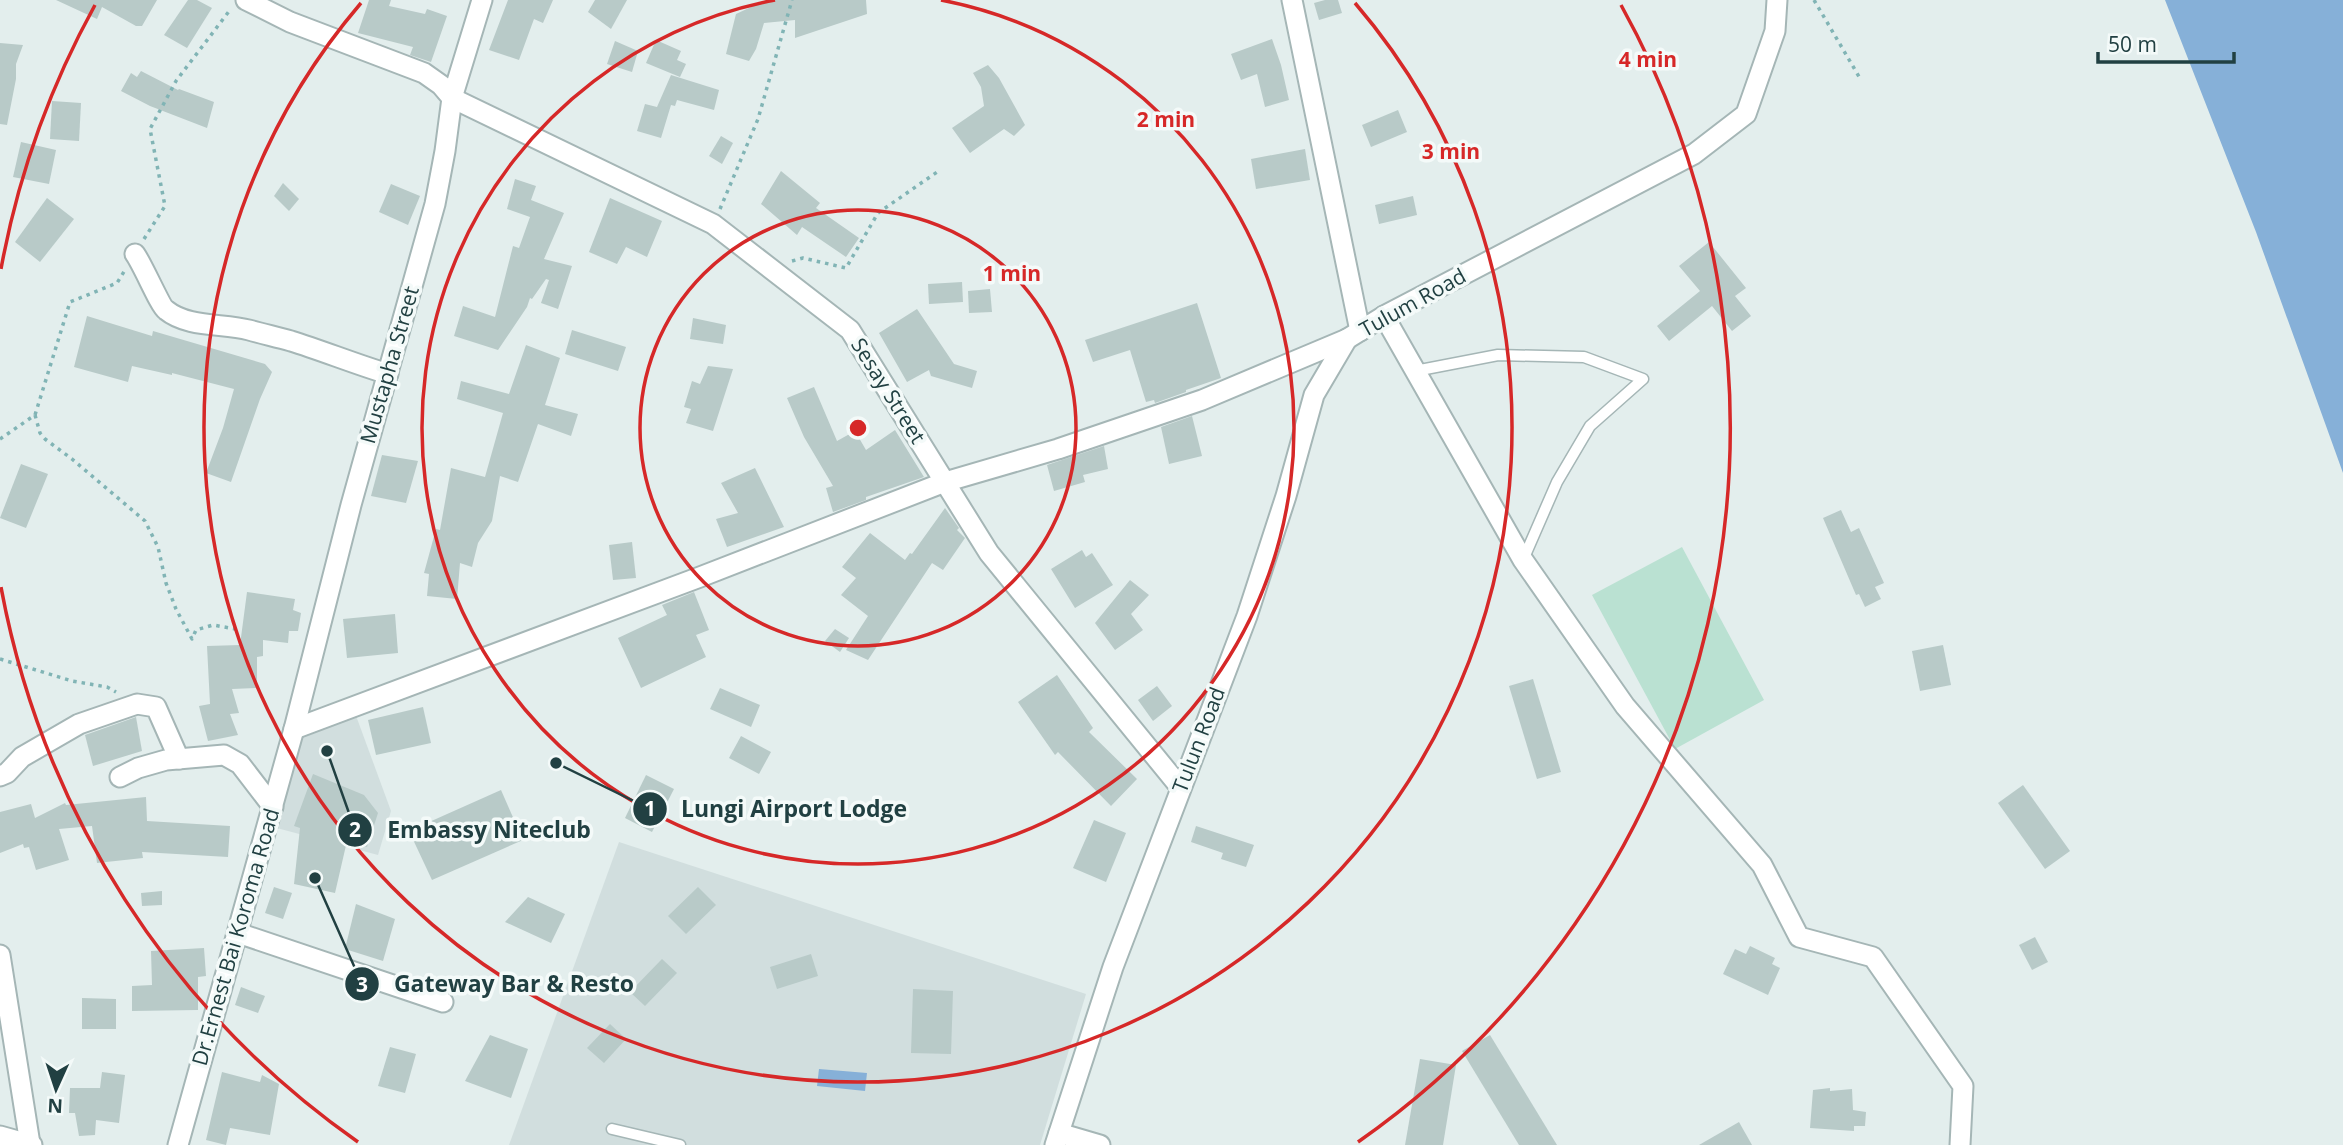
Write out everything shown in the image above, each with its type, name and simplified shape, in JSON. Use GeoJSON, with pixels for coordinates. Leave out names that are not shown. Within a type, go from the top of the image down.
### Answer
{"type":"FeatureCollection","features":[{"type":"Feature","properties":{"kind":"street","name":"Mustapha Street"},"geometry":{"type":"LineString","coordinates":[[294,729],[351,505],[435,204],[446,151],[452,98],[482,0]]}},
{"type":"Feature","properties":{"kind":"street"},"geometry":{"type":"LineString","coordinates":[[1292,0],[1354,335]]}},
{"type":"Feature","properties":{"kind":"street","name":"Tulum Road"},"geometry":{"type":"LineString","coordinates":[[294,729],[945,482],[1058,449],[1202,400],[1354,335],[1384,316],[1694,154],[1746,114],[1775,31],[1777,0]]}},
{"type":"Feature","properties":{"kind":"street","name":"Sesay Street"},"geometry":{"type":"LineString","coordinates":[[238,5],[424,73],[452,98],[713,224],[850,330],[989,553],[1180,788]]}},
{"type":"Feature","properties":{"kind":"street"},"geometry":{"type":"LineString","coordinates":[[135,254],[164,309],[180,317],[289,340],[388,374]]}},
{"type":"Feature","properties":{"kind":"street"},"geometry":{"type":"LineString","coordinates":[[1384,316],[1523,560],[1625,706],[1762,865],[1799,937],[1874,957],[1963,1086],[1960,1145]]}},
{"type":"Feature","properties":{"kind":"street","name":"Tulun Road"},"geometry":{"type":"LineString","coordinates":[[1057,1139],[1113,967],[1251,603],[1286,496],[1314,395],[1354,335]]}},
{"type":"Feature","properties":{"kind":"street"},"geometry":{"type":"LineString","coordinates":[[0,776],[7,773],[22,757],[79,724],[137,704],[156,707],[179,759]]}},
{"type":"Feature","properties":{"kind":"street","name":"Dr.Ernest Bai Koroma Road"},"geometry":{"type":"LineString","coordinates":[[178,1145],[294,729]]}},
{"type":"Feature","properties":{"kind":"street"},"geometry":{"type":"LineString","coordinates":[[120,777],[166,760],[224,755],[240,764],[273,807]]}},
{"type":"Feature","properties":{"kind":"street"},"geometry":{"type":"LineString","coordinates":[[238,933],[443,1002]]}},
{"type":"Feature","properties":{"kind":"street"},"geometry":{"type":"LineString","coordinates":[[0,955],[31,1145],[0,1136]]}},
{"type":"Feature","properties":{"kind":"street"},"geometry":{"type":"LineString","coordinates":[[1057,1139],[1100,1145]]}},
{"type":"Feature","properties":{"kind":"lane"},"geometry":{"type":"LineString","coordinates":[[1415,371],[1498,355],[1559,356],[1584,357],[1643,379],[1590,426],[1557,482],[1523,560]]}},
{"type":"Feature","properties":{"kind":"lane"},"geometry":{"type":"LineString","coordinates":[[612,1129],[680,1145]]}},
{"type":"Feature","properties":{"kind":"path"},"geometry":{"type":"LineString","coordinates":[[713,224],[758,119],[792,0]]}},
{"type":"Feature","properties":{"kind":"path"},"geometry":{"type":"LineString","coordinates":[[1814,0],[1861,80]]}},
{"type":"Feature","properties":{"kind":"path"},"geometry":{"type":"LineString","coordinates":[[238,5],[176,81],[150,129],[165,206],[117,283],[70,302],[35,415],[40,433],[45,439],[145,521],[158,547],[166,583],[176,609],[192,639],[196,630],[213,625],[241,630]]}},
{"type":"Feature","properties":{"kind":"path"},"geometry":{"type":"LineString","coordinates":[[771,269],[803,258],[846,268],[878,213],[940,170]]}},
{"type":"Feature","properties":{"kind":"path"},"geometry":{"type":"LineString","coordinates":[[0,439],[35,415]]}},
{"type":"Feature","properties":{"kind":"path"},"geometry":{"type":"LineString","coordinates":[[0,659],[72,681],[107,687],[120,694],[129,706]]}},
{"type":"Feature","properties":{"kind":"shaded area"},"geometry":{"type":"Polygon","coordinates":[[[355,713],[391,811],[378,855],[273,827],[302,733],[355,713]]]}},
{"type":"Feature","properties":{"kind":"shaded area"},"geometry":{"type":"Polygon","coordinates":[[[619,842],[1086,994],[1040,1145],[509,1145],[619,842]]]}},
{"type":"Feature","properties":{"kind":"green space"},"geometry":{"type":"Polygon","coordinates":[[[1682,547],[1764,700],[1675,749],[1592,595],[1682,547]]]}},
{"type":"Feature","properties":{"kind":"water"},"geometry":{"type":"Polygon","coordinates":[[[2165,0],[2343,0],[2343,473],[2256,232],[2165,0]]]}},
{"type":"Feature","properties":{"kind":"water"},"geometry":{"type":"Polygon","coordinates":[[[819,1069],[867,1073],[865,1091],[817,1086],[819,1069]]]}},
{"type":"Feature","properties":{"kind":"building"},"geometry":{"type":"Polygon","coordinates":[[[56,0],[157,0],[142,26],[136,26],[102,7],[97,19],[56,0]]]}},
{"type":"Feature","properties":{"kind":"building"},"geometry":{"type":"Polygon","coordinates":[[[188,0],[197,0],[212,8],[187,48],[164,35],[188,0]]]}},
{"type":"Feature","properties":{"kind":"building"},"geometry":{"type":"Polygon","coordinates":[[[369,0],[391,0],[389,6],[425,14],[427,9],[447,16],[431,62],[410,55],[413,47],[358,33],[369,0]]]}},
{"type":"Feature","properties":{"kind":"building"},"geometry":{"type":"Polygon","coordinates":[[[508,0],[553,0],[543,23],[534,19],[519,60],[489,50],[508,0]]]}},
{"type":"Feature","properties":{"kind":"building"},"geometry":{"type":"Polygon","coordinates":[[[595,0],[627,0],[611,29],[588,12],[595,0]]]}},
{"type":"Feature","properties":{"kind":"building"},"geometry":{"type":"Polygon","coordinates":[[[766,0],[866,0],[867,14],[795,38],[795,20],[764,23],[756,49],[749,61],[726,54],[736,14],[766,0]]]}},
{"type":"Feature","properties":{"kind":"building"},"geometry":{"type":"Polygon","coordinates":[[[1338,0],[1342,13],[1319,20],[1314,3],[1338,0]]]}},
{"type":"Feature","properties":{"kind":"building"},"geometry":{"type":"Polygon","coordinates":[[[1272,39],[1289,100],[1265,107],[1257,74],[1241,80],[1231,54],[1272,39]]]}},
{"type":"Feature","properties":{"kind":"building"},"geometry":{"type":"Polygon","coordinates":[[[656,40],[681,51],[677,60],[686,64],[680,77],[646,63],[656,40]]]}},
{"type":"Feature","properties":{"kind":"building"},"geometry":{"type":"Polygon","coordinates":[[[615,41],[638,51],[632,72],[607,64],[615,41]]]}},
{"type":"Feature","properties":{"kind":"building"},"geometry":{"type":"Polygon","coordinates":[[[0,43],[23,45],[16,64],[16,79],[7,125],[0,124],[0,43]]]}},
{"type":"Feature","properties":{"kind":"building"},"geometry":{"type":"Polygon","coordinates":[[[988,65],[999,78],[1025,125],[1014,136],[1004,129],[970,153],[952,128],[984,106],[981,87],[973,73],[988,65]]]}},
{"type":"Feature","properties":{"kind":"building"},"geometry":{"type":"Polygon","coordinates":[[[141,71],[178,90],[214,102],[207,128],[150,106],[121,91],[131,73],[137,77],[141,71]]]}},
{"type":"Feature","properties":{"kind":"building"},"geometry":{"type":"Polygon","coordinates":[[[671,75],[719,90],[714,110],[677,100],[675,106],[671,105],[661,138],[637,131],[645,104],[657,107],[671,75]]]}},
{"type":"Feature","properties":{"kind":"building"},"geometry":{"type":"Polygon","coordinates":[[[52,101],[81,103],[79,141],[50,139],[52,101]]]}},
{"type":"Feature","properties":{"kind":"building"},"geometry":{"type":"Polygon","coordinates":[[[1398,110],[1407,132],[1371,147],[1362,125],[1398,110]]]}},
{"type":"Feature","properties":{"kind":"building"},"geometry":{"type":"Polygon","coordinates":[[[721,136],[733,143],[722,164],[709,156],[721,136]]]}},
{"type":"Feature","properties":{"kind":"building"},"geometry":{"type":"Polygon","coordinates":[[[21,142],[56,150],[49,184],[13,177],[21,142]]]}},
{"type":"Feature","properties":{"kind":"building"},"geometry":{"type":"Polygon","coordinates":[[[1305,149],[1310,180],[1256,189],[1251,159],[1305,149]]]}},
{"type":"Feature","properties":{"kind":"building"},"geometry":{"type":"Polygon","coordinates":[[[781,171],[820,203],[816,208],[859,238],[846,257],[802,227],[797,235],[761,204],[781,171]]]}},
{"type":"Feature","properties":{"kind":"building"},"geometry":{"type":"Polygon","coordinates":[[[515,179],[536,186],[531,200],[564,213],[544,259],[572,266],[558,309],[541,303],[549,280],[546,279],[532,299],[530,298],[527,307],[498,350],[454,336],[463,306],[495,317],[513,246],[519,248],[530,217],[507,209],[515,179]]]}},
{"type":"Feature","properties":{"kind":"building"},"geometry":{"type":"Polygon","coordinates":[[[283,183],[299,199],[289,211],[274,196],[283,183]]]}},
{"type":"Feature","properties":{"kind":"building"},"geometry":{"type":"Polygon","coordinates":[[[391,184],[420,196],[408,225],[379,212],[391,184]]]}},
{"type":"Feature","properties":{"kind":"building"},"geometry":{"type":"Polygon","coordinates":[[[1413,196],[1417,215],[1379,224],[1375,205],[1413,196]]]}},
{"type":"Feature","properties":{"kind":"building"},"geometry":{"type":"Polygon","coordinates":[[[47,198],[74,219],[40,262],[15,242],[47,198]]]}},
{"type":"Feature","properties":{"kind":"building"},"geometry":{"type":"Polygon","coordinates":[[[610,198],[662,221],[647,257],[626,247],[617,264],[589,252],[610,198]]]}},
{"type":"Feature","properties":{"kind":"building"},"geometry":{"type":"Polygon","coordinates":[[[1709,242],[1746,288],[1735,296],[1751,316],[1732,331],[1712,306],[1669,341],[1657,326],[1700,291],[1679,266],[1709,242]]]}},
{"type":"Feature","properties":{"kind":"building"},"geometry":{"type":"Polygon","coordinates":[[[962,282],[963,302],[929,304],[928,284],[962,282]]]}},
{"type":"Feature","properties":{"kind":"building"},"geometry":{"type":"Polygon","coordinates":[[[990,289],[992,312],[969,313],[968,291],[990,289]]]}},
{"type":"Feature","properties":{"kind":"building"},"geometry":{"type":"Polygon","coordinates":[[[1197,303],[1221,378],[1155,403],[1154,400],[1146,402],[1130,350],[1093,362],[1085,340],[1197,303]]]}},
{"type":"Feature","properties":{"kind":"building"},"geometry":{"type":"Polygon","coordinates":[[[917,309],[954,364],[977,371],[972,388],[931,376],[929,370],[907,382],[879,333],[917,309]]]}},
{"type":"Feature","properties":{"kind":"building"},"geometry":{"type":"Polygon","coordinates":[[[87,316],[152,336],[153,331],[265,364],[272,372],[231,482],[206,473],[234,389],[132,366],[128,382],[74,367],[87,316]]]}},
{"type":"Feature","properties":{"kind":"building"},"geometry":{"type":"Polygon","coordinates":[[[693,318],[726,325],[723,344],[690,339],[693,318]]]}},
{"type":"Feature","properties":{"kind":"building"},"geometry":{"type":"Polygon","coordinates":[[[572,330],[626,347],[618,371],[565,354],[572,330]]]}},
{"type":"Feature","properties":{"kind":"building"},"geometry":{"type":"Polygon","coordinates":[[[526,345],[560,358],[545,405],[578,414],[571,436],[538,424],[518,482],[500,476],[492,521],[478,543],[472,567],[460,563],[457,599],[427,596],[429,574],[424,573],[436,529],[440,530],[451,468],[485,477],[503,413],[457,399],[461,381],[509,394],[526,345]]]}},
{"type":"Feature","properties":{"kind":"building"},"geometry":{"type":"Polygon","coordinates":[[[708,366],[733,369],[713,431],[686,423],[691,409],[684,407],[692,381],[700,384],[708,366]]]}},
{"type":"Feature","properties":{"kind":"building"},"geometry":{"type":"Polygon","coordinates":[[[814,387],[837,441],[855,431],[866,450],[895,430],[924,477],[866,497],[866,500],[833,512],[826,488],[833,486],[804,437],[787,398],[814,387]]]}},
{"type":"Feature","properties":{"kind":"building"},"geometry":{"type":"Polygon","coordinates":[[[1192,416],[1202,456],[1169,464],[1161,427],[1192,416]]]}},
{"type":"Feature","properties":{"kind":"building"},"geometry":{"type":"Polygon","coordinates":[[[1104,446],[1108,469],[1083,475],[1085,482],[1054,491],[1047,465],[1104,446]]]}},
{"type":"Feature","properties":{"kind":"building"},"geometry":{"type":"Polygon","coordinates":[[[382,455],[418,461],[406,503],[371,496],[382,455]]]}},
{"type":"Feature","properties":{"kind":"building"},"geometry":{"type":"Polygon","coordinates":[[[21,464],[48,474],[26,528],[0,518],[21,464]]]}},
{"type":"Feature","properties":{"kind":"building"},"geometry":{"type":"Polygon","coordinates":[[[755,468],[784,527],[727,547],[716,519],[738,513],[721,483],[755,468]]]}},
{"type":"Feature","properties":{"kind":"building"},"geometry":{"type":"Polygon","coordinates":[[[945,508],[959,528],[957,530],[965,538],[943,570],[932,563],[868,660],[846,650],[868,616],[841,595],[856,578],[842,567],[870,533],[905,560],[945,508]]]}},
{"type":"Feature","properties":{"kind":"building"},"geometry":{"type":"Polygon","coordinates":[[[1841,510],[1851,532],[1859,528],[1884,583],[1875,587],[1881,599],[1865,607],[1859,594],[1856,595],[1823,518],[1841,510]]]}},
{"type":"Feature","properties":{"kind":"building"},"geometry":{"type":"Polygon","coordinates":[[[632,542],[636,578],[613,580],[609,545],[632,542]]]}},
{"type":"Feature","properties":{"kind":"building"},"geometry":{"type":"Polygon","coordinates":[[[1082,550],[1086,557],[1092,553],[1113,585],[1075,608],[1051,569],[1082,550]]]}},
{"type":"Feature","properties":{"kind":"building"},"geometry":{"type":"Polygon","coordinates":[[[1130,580],[1149,595],[1131,614],[1143,630],[1115,650],[1095,623],[1130,580]]]}},
{"type":"Feature","properties":{"kind":"building"},"geometry":{"type":"Polygon","coordinates":[[[247,592],[295,599],[293,610],[301,613],[298,631],[289,631],[288,643],[263,640],[263,656],[257,657],[257,688],[232,689],[239,713],[230,714],[238,735],[208,741],[199,706],[210,704],[207,646],[240,645],[247,592]]]}},
{"type":"Feature","properties":{"kind":"building"},"geometry":{"type":"Polygon","coordinates":[[[694,592],[709,630],[696,635],[706,657],[641,688],[618,638],[667,615],[662,605],[694,592]]]}},
{"type":"Feature","properties":{"kind":"building"},"geometry":{"type":"Polygon","coordinates":[[[395,614],[398,653],[347,658],[343,619],[395,614]]]}},
{"type":"Feature","properties":{"kind":"building"},"geometry":{"type":"Polygon","coordinates":[[[835,629],[849,638],[840,652],[825,641],[835,629]]]}},
{"type":"Feature","properties":{"kind":"building"},"geometry":{"type":"Polygon","coordinates":[[[1943,645],[1951,685],[1920,691],[1912,651],[1943,645]]]}},
{"type":"Feature","properties":{"kind":"building"},"geometry":{"type":"Polygon","coordinates":[[[1057,675],[1093,728],[1089,732],[1137,779],[1111,806],[1058,752],[1055,755],[1018,702],[1057,675]]]}},
{"type":"Feature","properties":{"kind":"building"},"geometry":{"type":"Polygon","coordinates":[[[1533,679],[1561,772],[1537,779],[1509,686],[1533,679]]]}},
{"type":"Feature","properties":{"kind":"building"},"geometry":{"type":"Polygon","coordinates":[[[1157,686],[1172,706],[1153,721],[1138,700],[1157,686]]]}},
{"type":"Feature","properties":{"kind":"building"},"geometry":{"type":"Polygon","coordinates":[[[720,688],[760,705],[751,727],[710,709],[720,688]]]}},
{"type":"Feature","properties":{"kind":"building"},"geometry":{"type":"Polygon","coordinates":[[[423,707],[431,743],[376,755],[368,720],[423,707]]]}},
{"type":"Feature","properties":{"kind":"building"},"geometry":{"type":"Polygon","coordinates":[[[136,717],[142,751],[93,766],[85,735],[136,717]]]}},
{"type":"Feature","properties":{"kind":"building"},"geometry":{"type":"Polygon","coordinates":[[[741,736],[771,752],[759,774],[729,758],[741,736]]]}},
{"type":"Feature","properties":{"kind":"building"},"geometry":{"type":"Polygon","coordinates":[[[313,774],[364,795],[378,813],[367,847],[347,841],[335,893],[294,884],[300,828],[294,826],[313,774]]]}},
{"type":"Feature","properties":{"kind":"building"},"geometry":{"type":"Polygon","coordinates":[[[646,775],[674,789],[652,832],[625,818],[646,775]]]}},
{"type":"Feature","properties":{"kind":"building"},"geometry":{"type":"Polygon","coordinates":[[[2023,785],[2070,851],[2045,869],[1998,803],[2023,785]]]}},
{"type":"Feature","properties":{"kind":"building"},"geometry":{"type":"Polygon","coordinates":[[[501,790],[523,840],[432,880],[409,831],[501,790]]]}},
{"type":"Feature","properties":{"kind":"building"},"geometry":{"type":"Polygon","coordinates":[[[146,797],[147,821],[230,826],[228,857],[142,852],[143,858],[97,863],[92,826],[59,829],[69,860],[36,870],[29,847],[24,848],[23,844],[0,853],[0,812],[31,804],[35,818],[65,803],[146,797]]]}},
{"type":"Feature","properties":{"kind":"building"},"geometry":{"type":"Polygon","coordinates":[[[1094,820],[1126,833],[1106,882],[1073,868],[1094,820]]]}},
{"type":"Feature","properties":{"kind":"building"},"geometry":{"type":"Polygon","coordinates":[[[1196,826],[1254,845],[1246,867],[1221,859],[1223,853],[1191,842],[1196,826]]]}},
{"type":"Feature","properties":{"kind":"building"},"geometry":{"type":"Polygon","coordinates":[[[274,887],[292,893],[283,919],[265,913],[274,887]]]}},
{"type":"Feature","properties":{"kind":"building"},"geometry":{"type":"Polygon","coordinates":[[[698,887],[716,905],[686,934],[668,916],[698,887]]]}},
{"type":"Feature","properties":{"kind":"building"},"geometry":{"type":"Polygon","coordinates":[[[162,891],[162,905],[142,906],[141,893],[162,891]]]}},
{"type":"Feature","properties":{"kind":"building"},"geometry":{"type":"Polygon","coordinates":[[[528,897],[565,914],[551,943],[505,922],[528,897]]]}},
{"type":"Feature","properties":{"kind":"building"},"geometry":{"type":"Polygon","coordinates":[[[356,904],[395,919],[383,961],[345,949],[356,904]]]}},
{"type":"Feature","properties":{"kind":"building"},"geometry":{"type":"Polygon","coordinates":[[[2035,937],[2048,962],[2032,970],[2019,945],[2035,937]]]}},
{"type":"Feature","properties":{"kind":"building"},"geometry":{"type":"Polygon","coordinates":[[[1750,946],[1775,958],[1772,964],[1780,968],[1768,995],[1723,974],[1735,949],[1746,954],[1750,946]]]}},
{"type":"Feature","properties":{"kind":"building"},"geometry":{"type":"Polygon","coordinates":[[[204,948],[206,976],[198,977],[198,1010],[132,1011],[132,986],[152,985],[151,951],[204,948]]]}},
{"type":"Feature","properties":{"kind":"building"},"geometry":{"type":"Polygon","coordinates":[[[811,954],[818,976],[777,989],[770,967],[811,954]]]}},
{"type":"Feature","properties":{"kind":"building"},"geometry":{"type":"Polygon","coordinates":[[[662,959],[677,973],[645,1006],[630,992],[662,959]]]}},
{"type":"Feature","properties":{"kind":"building"},"geometry":{"type":"Polygon","coordinates":[[[241,987],[265,996],[258,1013],[235,1005],[241,987]]]}},
{"type":"Feature","properties":{"kind":"building"},"geometry":{"type":"Polygon","coordinates":[[[913,989],[953,991],[951,1054],[911,1053],[913,989]]]}},
{"type":"Feature","properties":{"kind":"building"},"geometry":{"type":"Polygon","coordinates":[[[82,998],[116,999],[116,1029],[82,1029],[82,998]]]}},
{"type":"Feature","properties":{"kind":"building"},"geometry":{"type":"Polygon","coordinates":[[[610,1024],[626,1039],[604,1063],[587,1048],[610,1024]]]}},
{"type":"Feature","properties":{"kind":"building"},"geometry":{"type":"Polygon","coordinates":[[[490,1035],[528,1049],[511,1098],[465,1081],[490,1035]]]}},
{"type":"Feature","properties":{"kind":"building"},"geometry":{"type":"Polygon","coordinates":[[[1490,1035],[1557,1145],[1519,1145],[1462,1051],[1490,1035]]]}},
{"type":"Feature","properties":{"kind":"building"},"geometry":{"type":"Polygon","coordinates":[[[390,1047],[416,1054],[405,1093],[378,1086],[390,1047]]]}},
{"type":"Feature","properties":{"kind":"building"},"geometry":{"type":"Polygon","coordinates":[[[1420,1059],[1456,1065],[1443,1145],[1405,1145],[1420,1059]]]}},
{"type":"Feature","properties":{"kind":"building"},"geometry":{"type":"Polygon","coordinates":[[[102,1072],[125,1075],[119,1123],[96,1120],[95,1135],[79,1136],[75,1113],[69,1113],[70,1088],[100,1088],[102,1072]]]}},
{"type":"Feature","properties":{"kind":"building"},"geometry":{"type":"Polygon","coordinates":[[[222,1072],[260,1082],[262,1075],[279,1084],[270,1135],[230,1128],[226,1145],[206,1140],[222,1072]]]}},
{"type":"Feature","properties":{"kind":"building"},"geometry":{"type":"Polygon","coordinates":[[[1830,1088],[1830,1091],[1852,1089],[1853,1110],[1866,1112],[1865,1126],[1854,1126],[1854,1131],[1810,1128],[1813,1090],[1830,1088]]]}},
{"type":"Feature","properties":{"kind":"building"},"geometry":{"type":"Polygon","coordinates":[[[1739,1122],[1752,1145],[1699,1145],[1739,1122]]]}},
{"type":"Feature","properties":{"kind":"place","name":"Embassy Niteclub"},"geometry":{"type":"Point","coordinates":[327,751]}},
{"type":"Feature","properties":{"kind":"place","name":"Lungi Airport Lodge"},"geometry":{"type":"Point","coordinates":[556,763]}},
{"type":"Feature","properties":{"kind":"place","name":"Gateway Bar & Resto"},"geometry":{"type":"Point","coordinates":[315,878]}}]}
